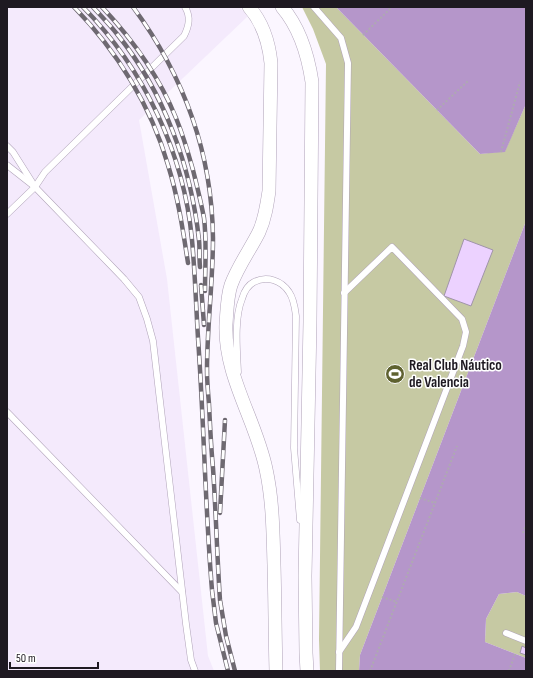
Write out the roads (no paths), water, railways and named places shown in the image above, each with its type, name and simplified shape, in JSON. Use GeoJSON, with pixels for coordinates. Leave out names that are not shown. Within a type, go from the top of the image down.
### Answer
{"type":"FeatureCollection","features":[{"type":"Feature","properties":{"kind":"street"},"geometry":{"type":"LineString","coordinates":[[249,7],[260,24],[270,48],[270,179],[266,210],[260,230],[236,272],[230,287],[226,324],[226,341],[231,369],[262,452],[270,491],[273,513],[276,671]]}},
{"type":"Feature","properties":{"kind":"street"},"geometry":{"type":"LineString","coordinates":[[282,7],[293,22],[303,45],[307,56],[312,82],[310,330],[305,576],[307,671]]}},
{"type":"Feature","properties":{"kind":"lane"},"geometry":{"type":"LineString","coordinates":[[7,214],[35,187],[45,172],[184,36],[188,28],[189,20],[185,7]]}},
{"type":"Feature","properties":{"kind":"lane"},"geometry":{"type":"LineString","coordinates":[[314,7],[341,38],[348,63],[339,671]]}},
{"type":"Feature","properties":{"kind":"lane"},"geometry":{"type":"LineString","coordinates":[[7,146],[13,152],[35,187]]}},
{"type":"Feature","properties":{"kind":"lane"},"geometry":{"type":"LineString","coordinates":[[7,165],[35,187],[124,279],[139,297],[153,341],[182,592],[191,660],[194,671]]}},
{"type":"Feature","properties":{"kind":"lane"},"geometry":{"type":"LineString","coordinates":[[339,652],[356,627],[463,346],[466,332],[462,319],[392,247],[344,293]]}},
{"type":"Feature","properties":{"kind":"lane"},"geometry":{"type":"LineString","coordinates":[[239,392],[237,339],[241,300],[245,291],[254,282],[268,279],[274,280],[280,283],[289,292],[296,316],[294,448],[305,576]]}},
{"type":"Feature","properties":{"kind":"lane"},"geometry":{"type":"LineString","coordinates":[[7,412],[182,592]]}},
{"type":"Feature","properties":{"kind":"lane"},"geometry":{"type":"LineString","coordinates":[[506,633],[526,641]]}},
{"type":"Feature","properties":{"kind":"railway"},"geometry":{"type":"LineString","coordinates":[[74,7],[90,24],[131,80],[152,122],[161,143],[175,189],[188,263]]}},
{"type":"Feature","properties":{"kind":"railway"},"geometry":{"type":"LineString","coordinates":[[83,7],[105,31],[125,57],[142,85],[170,144],[188,208],[194,264],[212,590],[216,623],[228,671]]}},
{"type":"Feature","properties":{"kind":"railway"},"geometry":{"type":"LineString","coordinates":[[93,7],[134,56],[149,80],[173,131],[182,158],[195,212],[199,240],[200,267]]}},
{"type":"Feature","properties":{"kind":"railway"},"geometry":{"type":"LineString","coordinates":[[102,7],[135,46],[153,73],[162,88],[181,131],[193,170],[204,218],[206,245],[205,291]]}},
{"type":"Feature","properties":{"kind":"railway"},"geometry":{"type":"LineString","coordinates":[[133,7],[167,60],[180,88],[192,116],[201,145],[207,175],[213,238],[207,383],[220,600],[226,636],[235,671]]}},
{"type":"Feature","properties":{"kind":"railway"},"geometry":{"type":"LineString","coordinates":[[201,285],[204,325]]}},
{"type":"Feature","properties":{"kind":"railway"},"geometry":{"type":"LineString","coordinates":[[220,513],[225,420]]}},
{"type":"Feature","properties":{"kind":"place","name":"Real Club Náutico de Valencia"},"geometry":{"type":"Point","coordinates":[395,374]}}]}
